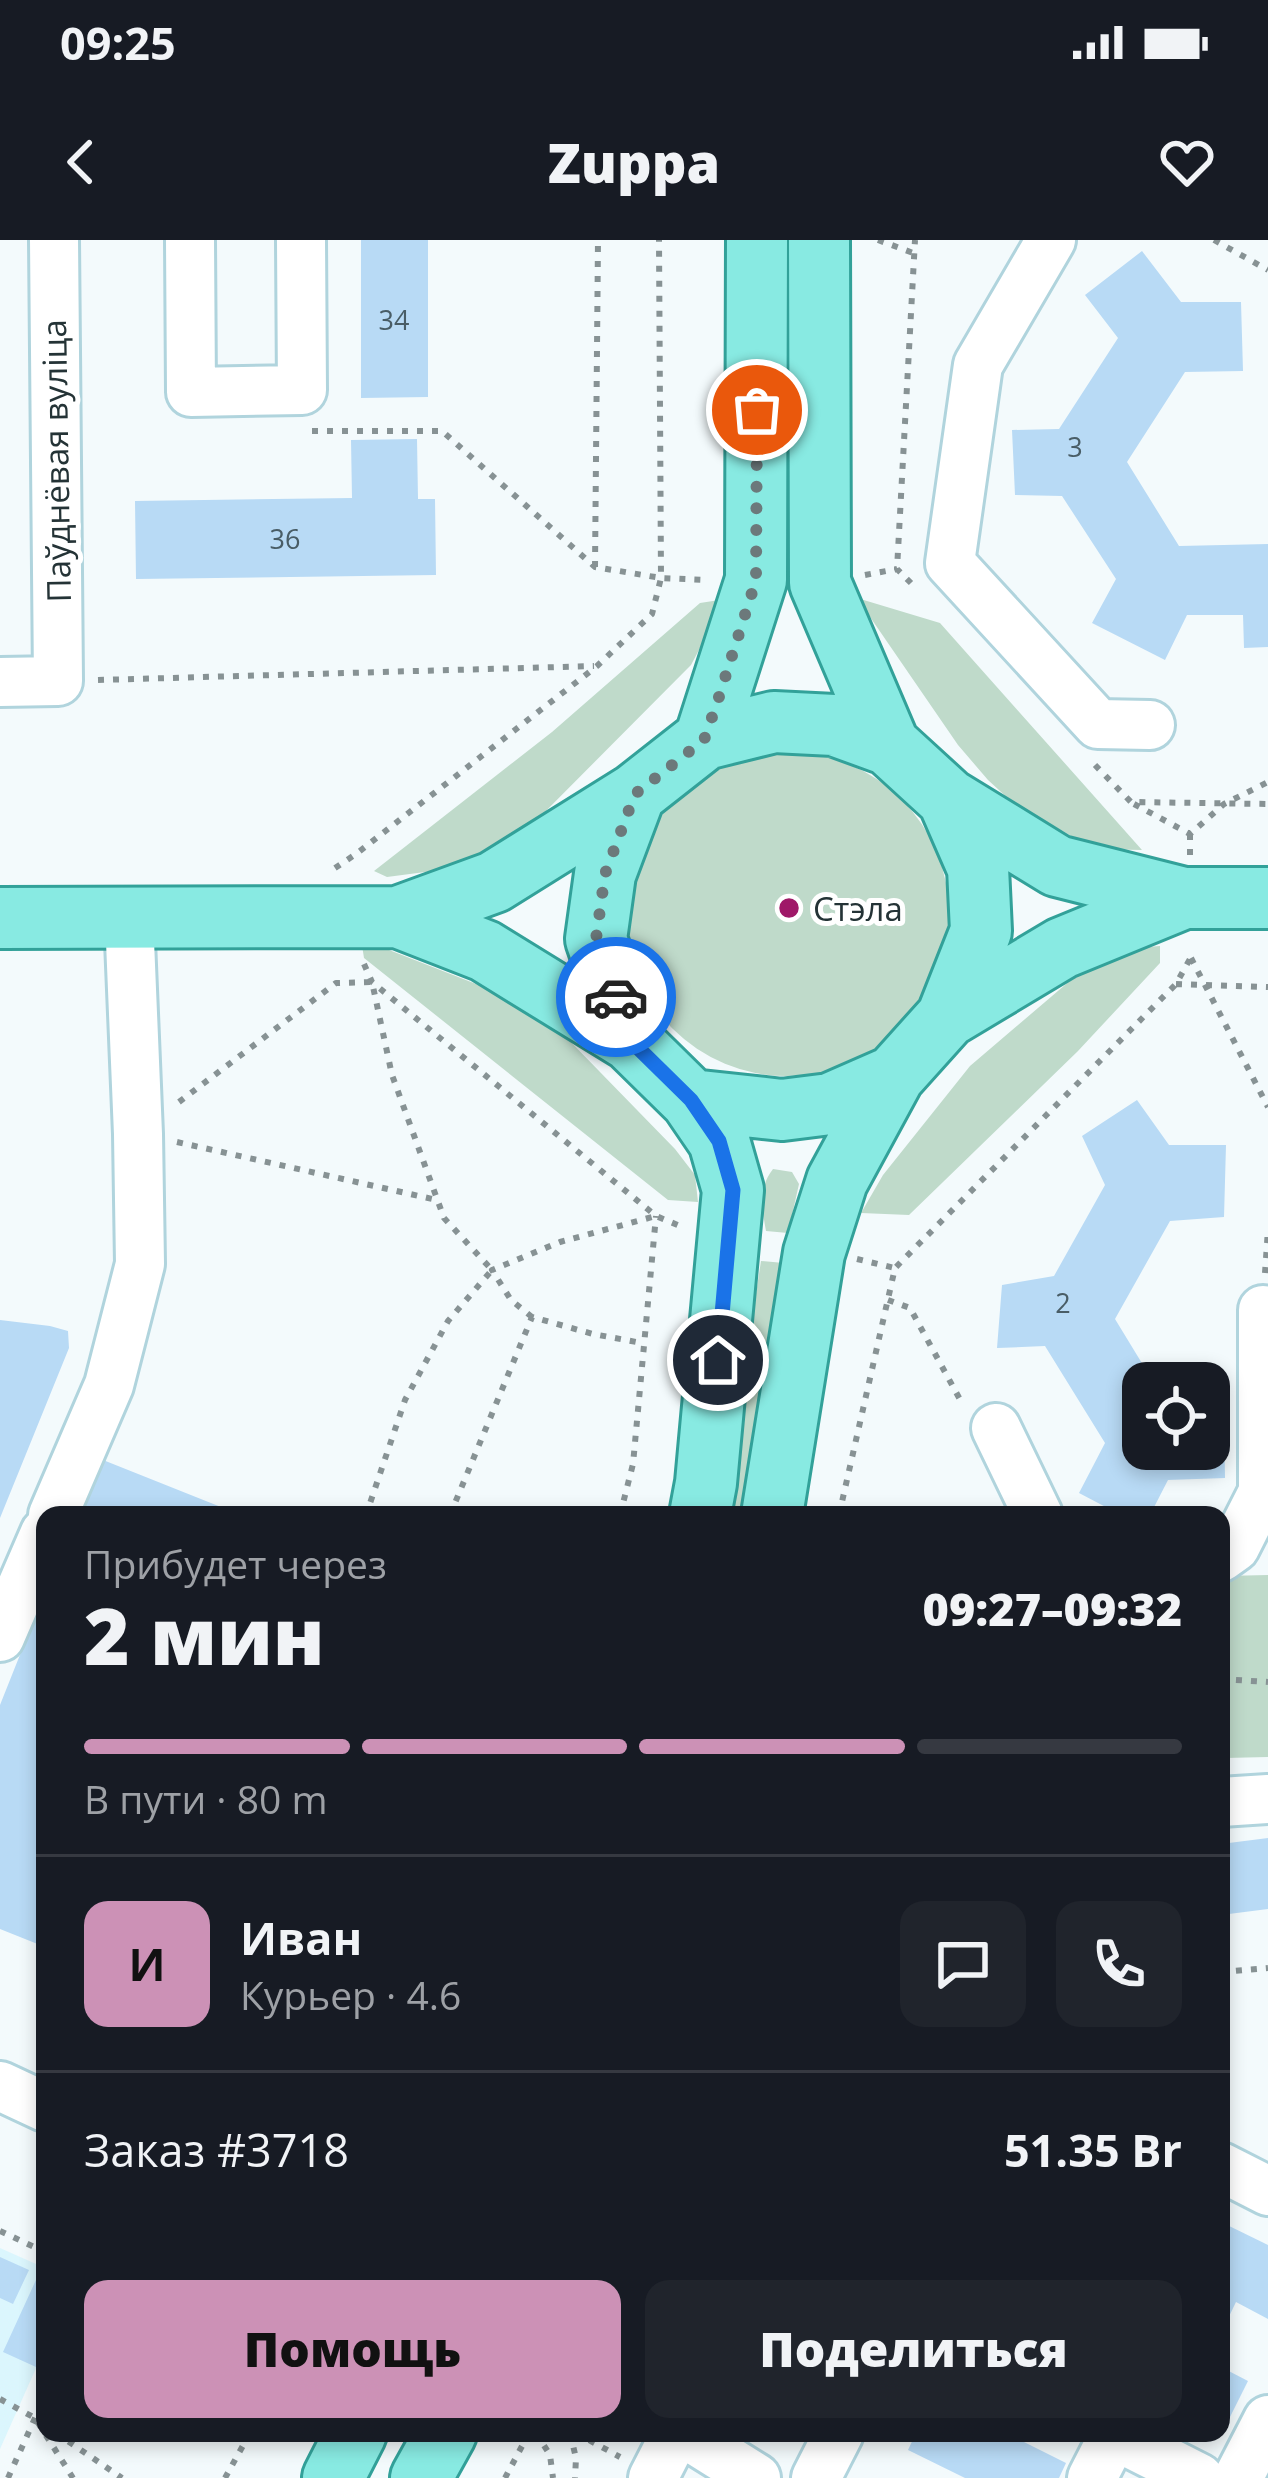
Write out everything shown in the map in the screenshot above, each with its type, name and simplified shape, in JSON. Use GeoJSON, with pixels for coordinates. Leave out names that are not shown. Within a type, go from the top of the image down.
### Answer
{"type":"FeatureCollection","features":[{"type":"Feature","properties":{"kind":"main road"},"geometry":{"type":"LineString","coordinates":[[704,740],[756,580],[757,240]]}},
{"type":"Feature","properties":{"kind":"main road"},"geometry":{"type":"LineString","coordinates":[[819,240],[820,583],[890,746]]}},
{"type":"Feature","properties":{"kind":"main road"},"geometry":{"type":"LineString","coordinates":[[381,940],[494,882],[635,794],[704,740],[774,722],[833,724],[890,746],[948,799],[1057,866],[1184,898],[1268,898]]}},
{"type":"Feature","properties":{"kind":"main road"},"geometry":{"type":"LineString","coordinates":[[631,1041],[596,939],[605,874],[635,794]]}},
{"type":"Feature","properties":{"kind":"main road"},"geometry":{"type":"LineString","coordinates":[[947,1017],[981,931],[978,868],[948,799]]}},
{"type":"Feature","properties":{"kind":"main road"},"geometry":{"type":"LineString","coordinates":[[773,1506],[814,1252],[837,1181],[894,1076],[947,1017],[1062,948],[1184,898]]}},
{"type":"Feature","properties":{"kind":"main road"},"geometry":{"type":"LineString","coordinates":[[0,918],[129,917],[485,952],[631,1041],[691,1100],[719,1141],[733,1190],[702,1506]]}},
{"type":"Feature","properties":{"kind":"main road"},"geometry":{"type":"LineString","coordinates":[[691,1100],[782,1110],[830,1104],[894,1076]]}},
{"type":"Feature","properties":{"kind":"main road"},"geometry":{"type":"LineString","coordinates":[[333,2478],[351,2442]]}},
{"type":"Feature","properties":{"kind":"main road"},"geometry":{"type":"LineString","coordinates":[[421,2478],[441,2442]]}},
{"type":"Feature","properties":{"kind":"street","name":"Паўднёвая вуліца"},"geometry":{"type":"LineString","coordinates":[[54,240],[58,681]]}},
{"type":"Feature","properties":{"kind":"street"},"geometry":{"type":"LineString","coordinates":[[190,240],[191,392],[302,390],[302,240]]}},
{"type":"Feature","properties":{"kind":"street"},"geometry":{"type":"LineString","coordinates":[[1052,240],[979,364],[950,563],[1097,724],[1150,724]]}},
{"type":"Feature","properties":{"kind":"street"},"geometry":{"type":"LineString","coordinates":[[0,682],[58,681]]}},
{"type":"Feature","properties":{"kind":"street"},"geometry":{"type":"LineString","coordinates":[[57,1506],[109,1385],[140,1264],[129,917]]}},
{"type":"Feature","properties":{"kind":"street"},"geometry":{"type":"LineString","coordinates":[[1230,1550],[1263,1492],[1254,1310]]}},
{"type":"Feature","properties":{"kind":"street"},"geometry":{"type":"LineString","coordinates":[[996,1428],[1034,1506]]}},
{"type":"Feature","properties":{"kind":"street"},"geometry":{"type":"LineString","coordinates":[[0,1637],[36,1554]]}},
{"type":"Feature","properties":{"kind":"street"},"geometry":{"type":"LineString","coordinates":[[1230,1801],[1268,1799]]}},
{"type":"Feature","properties":{"kind":"street"},"geometry":{"type":"LineString","coordinates":[[0,2086],[36,2103]]}},
{"type":"Feature","properties":{"kind":"street"},"geometry":{"type":"LineString","coordinates":[[1230,2172],[1268,2191]]}},
{"type":"Feature","properties":{"kind":"street"},"geometry":{"type":"LineString","coordinates":[[1238,2478],[1268,2420]]}},
{"type":"Feature","properties":{"kind":"street"},"geometry":{"type":"LineString","coordinates":[[652,2478],[674,2442]]}},
{"type":"Feature","properties":{"kind":"street"},"geometry":{"type":"LineString","coordinates":[[695,2442],[756,2478]]}},
{"type":"Feature","properties":{"kind":"street"},"geometry":{"type":"LineString","coordinates":[[816,2478],[834,2442]]}},
{"type":"Feature","properties":{"kind":"street"},"geometry":{"type":"LineString","coordinates":[[1092,2478],[1110,2442]]}},
{"type":"Feature","properties":{"kind":"street"},"geometry":{"type":"LineString","coordinates":[[1128,2442],[1199,2478]]}},
{"type":"Feature","properties":{"kind":"path"},"geometry":{"type":"LineString","coordinates":[[595,567],[598,240]]}},
{"type":"Feature","properties":{"kind":"path"},"geometry":{"type":"LineString","coordinates":[[356,854],[597,666],[652,614],[661,578],[659,240]]}},
{"type":"Feature","properties":{"kind":"path"},"geometry":{"type":"LineString","coordinates":[[878,240],[916,254]]}},
{"type":"Feature","properties":{"kind":"path"},"geometry":{"type":"LineString","coordinates":[[897,569],[915,240]]}},
{"type":"Feature","properties":{"kind":"path"},"geometry":{"type":"LineString","coordinates":[[1214,240],[1268,270]]}},
{"type":"Feature","properties":{"kind":"path"},"geometry":{"type":"LineString","coordinates":[[304,431],[442,431],[595,567],[661,578],[721,581]]}},
{"type":"Feature","properties":{"kind":"path"},"geometry":{"type":"LineString","coordinates":[[58,681],[597,666]]}},
{"type":"Feature","properties":{"kind":"path"},"geometry":{"type":"LineString","coordinates":[[1131,802],[1190,834],[1224,804],[1268,782]]}},
{"type":"Feature","properties":{"kind":"path"},"geometry":{"type":"LineString","coordinates":[[381,940],[372,982],[392,1075],[444,1218],[492,1270],[511,1300],[532,1317],[642,1343]]}},
{"type":"Feature","properties":{"kind":"path"},"geometry":{"type":"LineString","coordinates":[[841,1506],[895,1268],[1176,984],[1191,957],[1268,1107]]}},
{"type":"Feature","properties":{"kind":"path"},"geometry":{"type":"LineString","coordinates":[[139,1134],[336,982],[372,982],[656,1216]]}},
{"type":"Feature","properties":{"kind":"path"},"geometry":{"type":"LineString","coordinates":[[1176,984],[1268,987]]}},
{"type":"Feature","properties":{"kind":"path"},"geometry":{"type":"LineString","coordinates":[[139,1134],[437,1200]]}},
{"type":"Feature","properties":{"kind":"path"},"geometry":{"type":"LineString","coordinates":[[370,1506],[405,1400],[448,1321],[492,1270],[560,1242],[656,1216]]}},
{"type":"Feature","properties":{"kind":"path"},"geometry":{"type":"LineString","coordinates":[[622,1506],[633,1464],[656,1216]]}},
{"type":"Feature","properties":{"kind":"path"},"geometry":{"type":"LineString","coordinates":[[874,1262],[895,1268]]}},
{"type":"Feature","properties":{"kind":"path"},"geometry":{"type":"LineString","coordinates":[[454,1506],[532,1317]]}},
{"type":"Feature","properties":{"kind":"path"},"geometry":{"type":"LineString","coordinates":[[1230,1680],[1268,1682]]}},
{"type":"Feature","properties":{"kind":"path"},"geometry":{"type":"LineString","coordinates":[[1230,1971],[1268,1968]]}},
{"type":"Feature","properties":{"kind":"path"},"geometry":{"type":"LineString","coordinates":[[0,2230],[36,2248]]}},
{"type":"Feature","properties":{"kind":"path"},"geometry":{"type":"LineString","coordinates":[[0,2399],[35,2418],[8,2478]]}},
{"type":"Feature","properties":{"kind":"path"},"geometry":{"type":"LineString","coordinates":[[50,2442],[73,2478]]}},
{"type":"Feature","properties":{"kind":"path"},"geometry":{"type":"LineString","coordinates":[[69,2442],[122,2478]]}},
{"type":"Feature","properties":{"kind":"path"},"geometry":{"type":"LineString","coordinates":[[225,2478],[245,2442]]}},
{"type":"Feature","properties":{"kind":"path"},"geometry":{"type":"LineString","coordinates":[[506,2478],[527,2442]]}},
{"type":"Feature","properties":{"kind":"path"},"geometry":{"type":"LineString","coordinates":[[539,2442],[550,2455],[553,2478]]}},
{"type":"Feature","properties":{"kind":"path"},"geometry":{"type":"LineString","coordinates":[[572,2442],[575,2478]]}},
{"type":"Feature","properties":{"kind":"shaded area"},"geometry":{"type":"Polygon","coordinates":[[[0,2248],[36,2264],[36,2368],[0,2449],[0,2248]]]}},
{"type":"Feature","properties":{"kind":"green space"},"geometry":{"type":"Polygon","coordinates":[[[857,598],[940,623],[1142,850],[1094,849],[1012,802],[958,745],[857,598]]]}},
{"type":"Feature","properties":{"kind":"green space"},"geometry":{"type":"Polygon","coordinates":[[[726,599],[691,665],[524,833],[448,869],[387,877],[374,871],[552,732],[700,603],[726,599]]]}},
{"type":"Feature","properties":{"kind":"green space"},"geometry":{"type":"Polygon","coordinates":[[[787,752],[849,764],[902,799],[937,852],[949,914],[937,976],[902,1029],[849,1064],[787,1076],[725,1064],[672,1029],[637,976],[625,914],[637,852],[672,799],[725,764],[787,752]]]}},
{"type":"Feature","properties":{"kind":"green space"},"geometry":{"type":"Polygon","coordinates":[[[361,939],[512,998],[562,1033],[675,1149],[695,1175],[698,1202],[668,1200],[364,958],[361,939]]]}},
{"type":"Feature","properties":{"kind":"green space"},"geometry":{"type":"Polygon","coordinates":[[[1160,946],[1160,963],[1078,1051],[909,1215],[861,1213],[883,1175],[970,1066],[1106,950],[1160,946]]]}},
{"type":"Feature","properties":{"kind":"green space"},"geometry":{"type":"Polygon","coordinates":[[[773,1169],[792,1172],[799,1184],[788,1233],[766,1231],[763,1191],[773,1169]]]}},
{"type":"Feature","properties":{"kind":"green space"},"geometry":{"type":"Polygon","coordinates":[[[761,1261],[784,1263],[748,1506],[723,1506],[761,1261]]]}},
{"type":"Feature","properties":{"kind":"green space"},"geometry":{"type":"Polygon","coordinates":[[[1268,1575],[1268,1757],[1230,1758],[1230,1576],[1268,1575]]]}},
{"type":"Feature","properties":{"kind":"building"},"geometry":{"type":"Polygon","coordinates":[[[361,240],[428,240],[428,397],[361,398],[361,240]]]}},
{"type":"Feature","properties":{"kind":"building"},"geometry":{"type":"Polygon","coordinates":[[[1142,251],[1181,302],[1241,302],[1243,371],[1185,372],[1127,462],[1179,546],[1268,544],[1268,647],[1244,648],[1243,615],[1187,615],[1165,660],[1092,623],[1116,579],[1062,496],[1015,495],[1012,430],[1059,429],[1118,338],[1085,295],[1142,251]]]}},
{"type":"Feature","properties":{"kind":"building"},"geometry":{"type":"Polygon","coordinates":[[[417,439],[418,499],[435,499],[436,575],[136,579],[135,501],[352,498],[351,440],[417,439]]]}},
{"type":"Feature","properties":{"kind":"building"},"geometry":{"type":"Polygon","coordinates":[[[1137,1100],[1169,1145],[1226,1145],[1224,1217],[1170,1221],[1115,1319],[1141,1362],[1122,1362],[1122,1470],[1225,1470],[1225,1478],[1168,1480],[1155,1506],[1104,1506],[1079,1493],[1105,1443],[1045,1346],[997,1348],[1002,1285],[1054,1276],[1105,1185],[1082,1136],[1137,1100]]]}},
{"type":"Feature","properties":{"kind":"building"},"geometry":{"type":"Polygon","coordinates":[[[0,1320],[68,1331],[69,1348],[0,1518],[0,1320]]]}},
{"type":"Feature","properties":{"kind":"building"},"geometry":{"type":"Polygon","coordinates":[[[98,1458],[218,1506],[79,1506],[98,1458]]]}},
{"type":"Feature","properties":{"kind":"building"},"geometry":{"type":"Polygon","coordinates":[[[36,1615],[36,1943],[0,1929],[0,1705],[36,1615]]]}},
{"type":"Feature","properties":{"kind":"building"},"geometry":{"type":"Polygon","coordinates":[[[1268,1838],[1268,1909],[1230,1914],[1230,1843],[1268,1838]]]}},
{"type":"Feature","properties":{"kind":"building"},"geometry":{"type":"Polygon","coordinates":[[[1230,2226],[1268,2245],[1268,2319],[1236,2302],[1230,2314],[1230,2226]]]}},
{"type":"Feature","properties":{"kind":"building"},"geometry":{"type":"Polygon","coordinates":[[[0,2257],[29,2270],[13,2304],[0,2298],[0,2257]]]}},
{"type":"Feature","properties":{"kind":"building"},"geometry":{"type":"Polygon","coordinates":[[[36,2280],[36,2367],[3,2352],[36,2280]]]}},
{"type":"Feature","properties":{"kind":"building"},"geometry":{"type":"Polygon","coordinates":[[[1230,2372],[1248,2381],[1230,2417],[1230,2372]]]}},
{"type":"Feature","properties":{"kind":"building"},"geometry":{"type":"Polygon","coordinates":[[[912,2442],[1024,2442],[1066,2463],[1059,2478],[965,2478],[908,2450],[912,2442]]]}},
{"type":"Feature","properties":{"kind":"way so far"},"geometry":{"type":"LineString","coordinates":[[616,997],[596,939],[605,874],[635,794],[704,740],[718,700],[756,580],[757,410]]}},
{"type":"Feature","properties":{"kind":"place","name":"Стэла"},"geometry":{"type":"Point","coordinates":[789,908]}},
{"type":"Feature","properties":{"kind":"route"},"geometry":{"type":"LineString","coordinates":[[616,997],[631,1041],[691,1100],[719,1141],[733,1190],[718,1360]]}}]}
